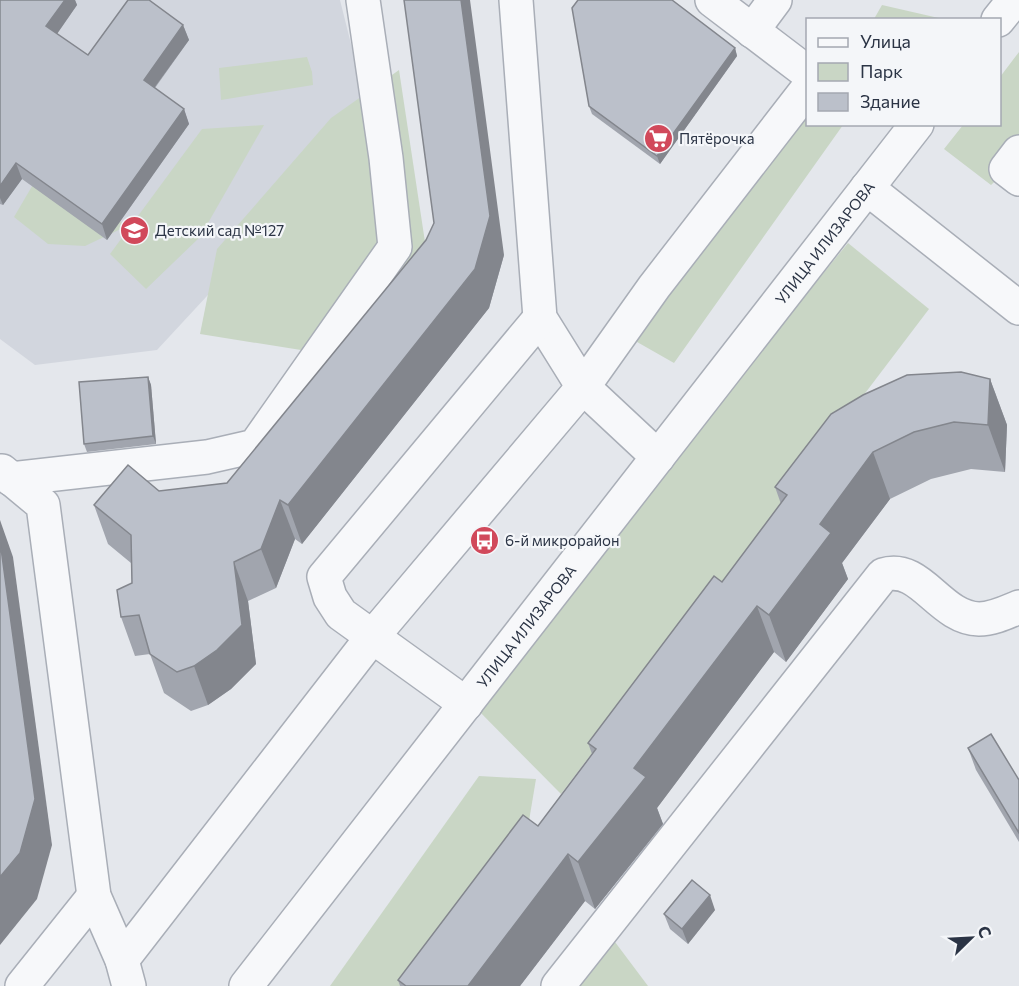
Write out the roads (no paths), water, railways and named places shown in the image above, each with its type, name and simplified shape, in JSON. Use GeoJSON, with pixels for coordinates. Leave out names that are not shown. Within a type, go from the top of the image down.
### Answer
{"type":"FeatureCollection","features":[{"type":"Feature","properties":{"kind":"street"},"geometry":{"type":"LineString","coordinates":[[6,474],[207,457],[255,446],[395,247],[383,136],[363,0]]}},
{"type":"Feature","properties":{"kind":"street"},"geometry":{"type":"LineString","coordinates":[[516,0],[540,318],[583,387],[658,457]]}},
{"type":"Feature","properties":{"kind":"street"},"geometry":{"type":"LineString","coordinates":[[712,0],[806,72]]}},
{"type":"Feature","properties":{"kind":"street"},"geometry":{"type":"LineString","coordinates":[[752,31],[775,0]]}},
{"type":"Feature","properties":{"kind":"street"},"geometry":{"type":"LineString","coordinates":[[1000,18],[1014,0]]}},
{"type":"Feature","properties":{"kind":"street"},"geometry":{"type":"LineString","coordinates":[[125,973],[373,636],[583,387],[654,286],[806,89]]}},
{"type":"Feature","properties":{"kind":"street","name":"УЛИЦА ИЛИЗАРОВА"},"geometry":{"type":"LineString","coordinates":[[246,986],[867,188],[900,130]]}},
{"type":"Feature","properties":{"kind":"street"},"geometry":{"type":"LineString","coordinates":[[1019,152],[1006,169],[1019,179]]}},
{"type":"Feature","properties":{"kind":"street"},"geometry":{"type":"LineString","coordinates":[[867,188],[1019,308]]}},
{"type":"Feature","properties":{"kind":"street"},"geometry":{"type":"LineString","coordinates":[[466,704],[341,614],[330,597],[324,577],[540,318]]}},
{"type":"Feature","properties":{"kind":"street"},"geometry":{"type":"LineString","coordinates":[[6,474],[43,505],[94,896],[125,973]]}},
{"type":"Feature","properties":{"kind":"street"},"geometry":{"type":"LineString","coordinates":[[558,986],[883,575],[894,572],[910,575],[944,606],[978,619],[1000,615],[1019,607]]}},
{"type":"Feature","properties":{"kind":"street"},"geometry":{"type":"LineString","coordinates":[[22,986],[94,896]]}},
{"type":"Feature","properties":{"kind":"place","name":"Пятёрочка"},"geometry":{"type":"Point","coordinates":[658,138]}},
{"type":"Feature","properties":{"kind":"place","name":"Детский сад №127"},"geometry":{"type":"Point","coordinates":[134,230]}},
{"type":"Feature","properties":{"kind":"place","name":"6-й микрорайон"},"geometry":{"type":"Point","coordinates":[484,540]}}]}
